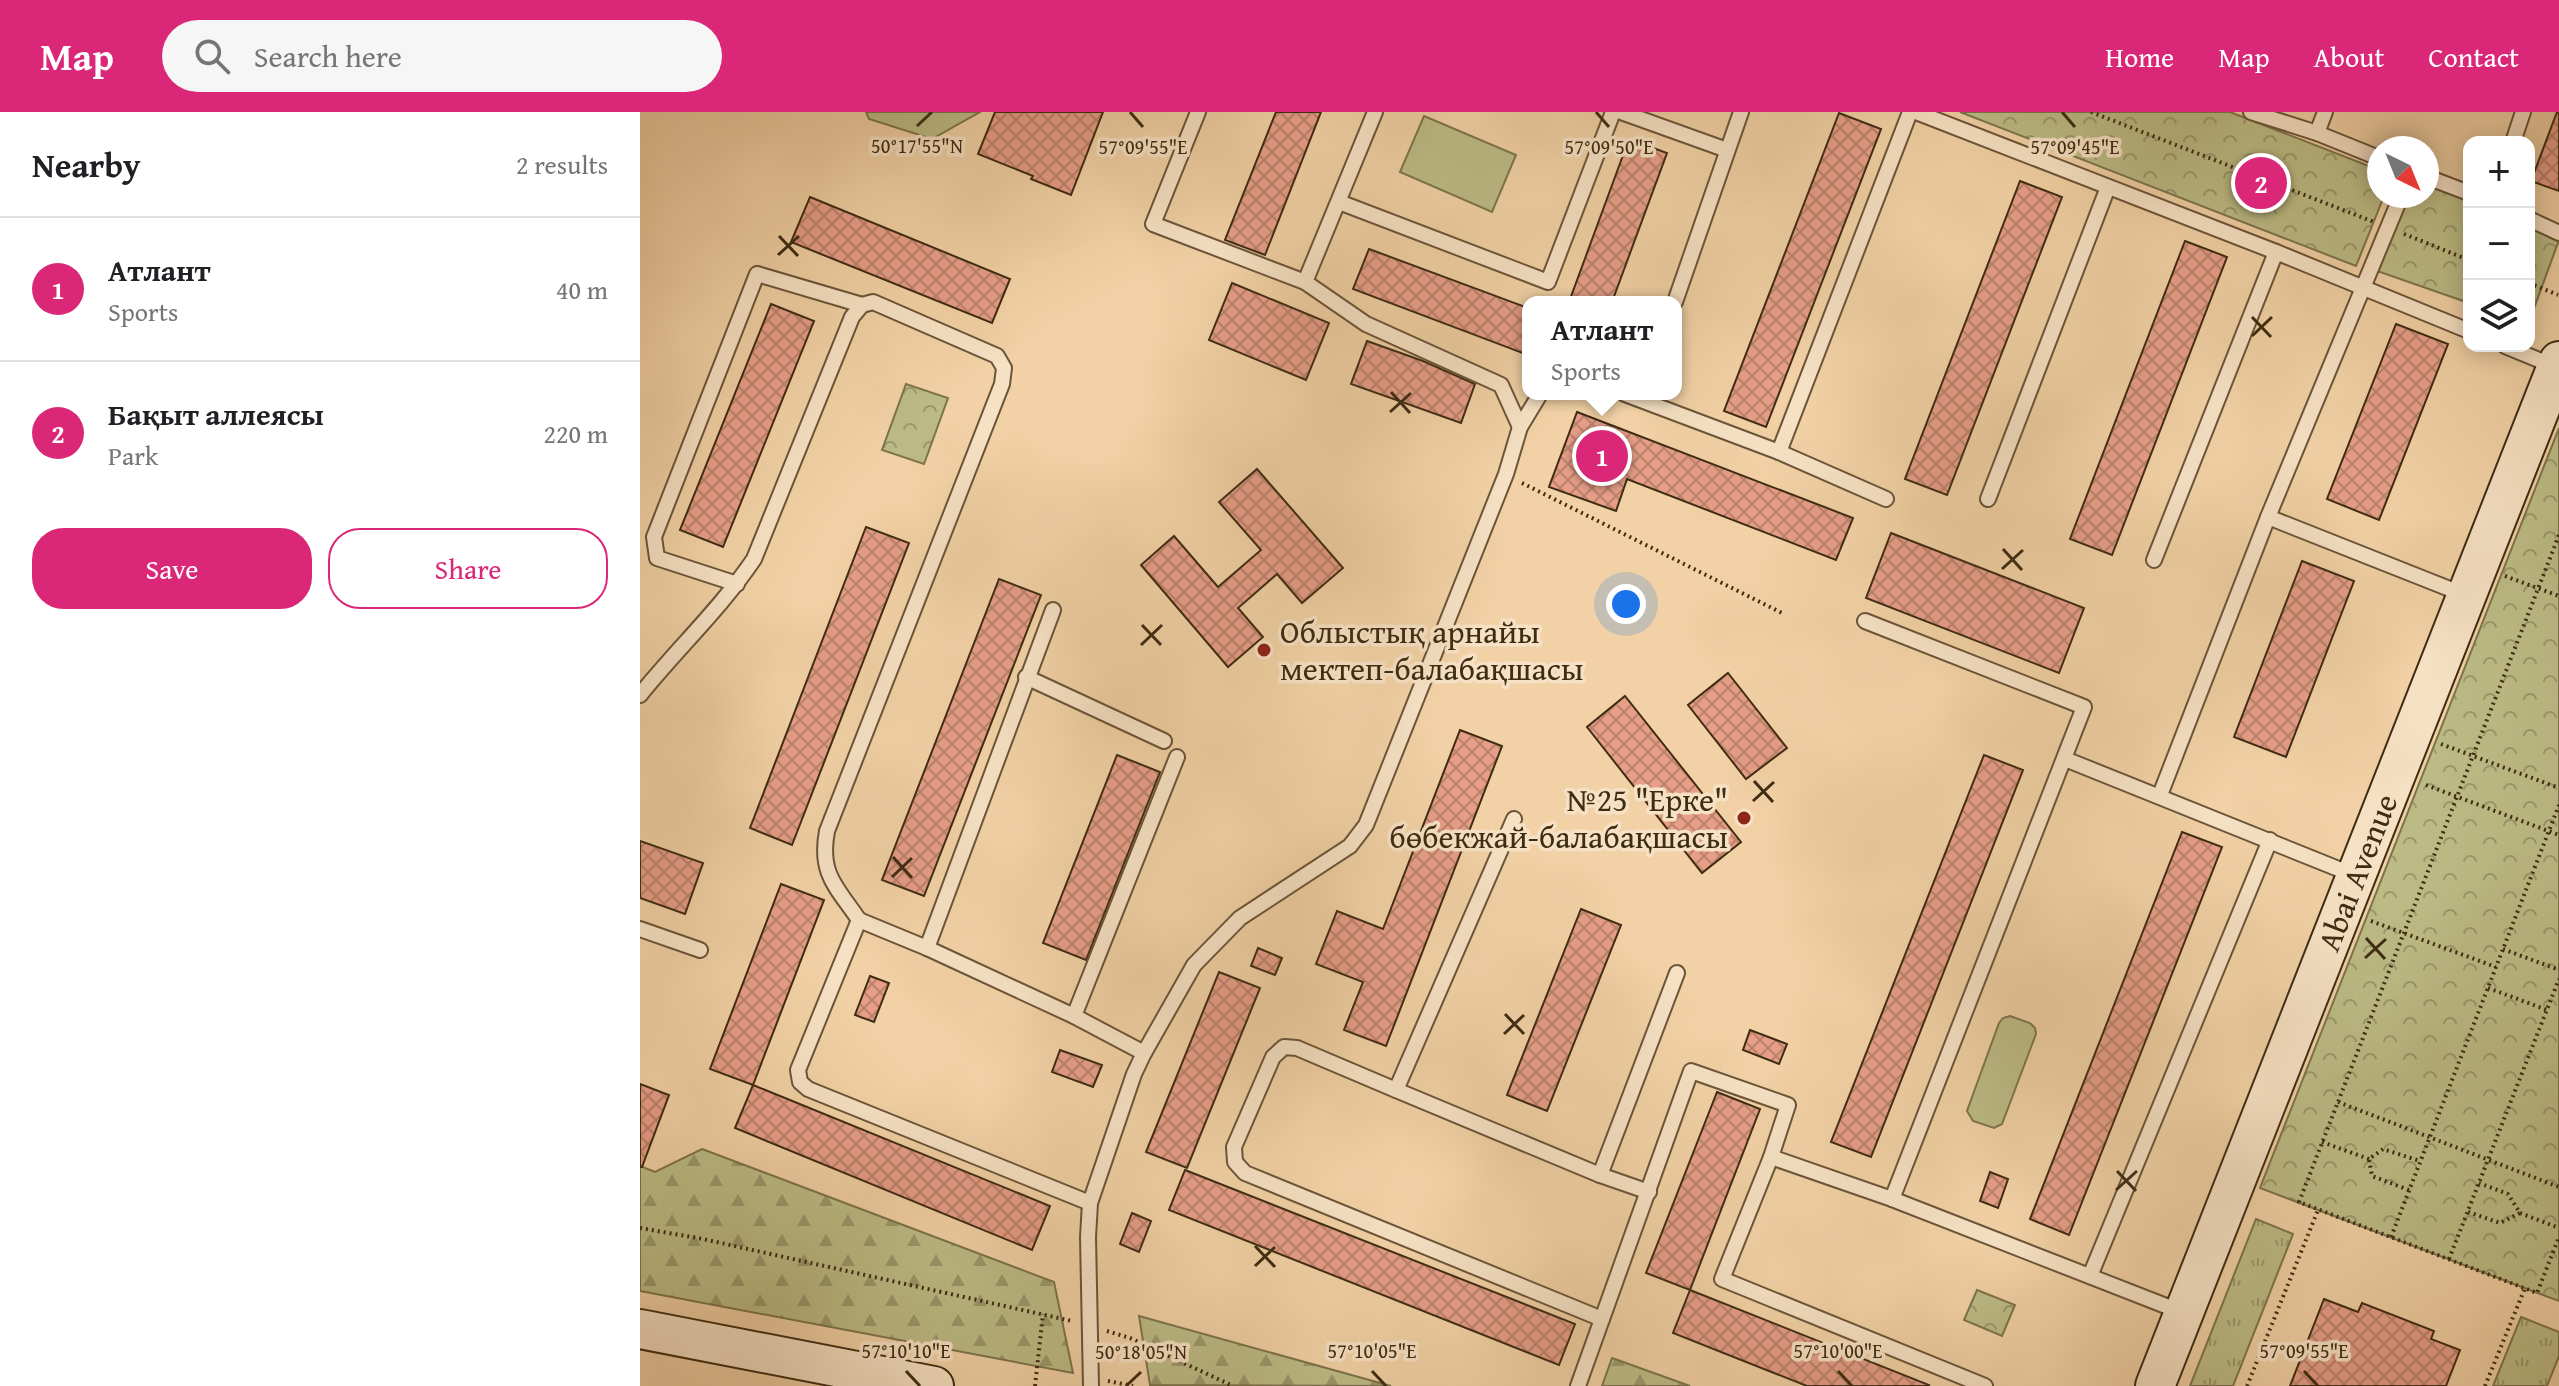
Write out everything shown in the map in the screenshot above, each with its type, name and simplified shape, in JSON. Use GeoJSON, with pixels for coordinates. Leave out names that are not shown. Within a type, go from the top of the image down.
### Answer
{"type":"FeatureCollection","features":[{"type":"Feature","properties":{"kind":"main road","name":"Abai Avenue"},"geometry":{"type":"LineString","coordinates":[[2155,1386],[2558,364]]}},
{"type":"Feature","properties":{"kind":"main road"},"geometry":{"type":"LineString","coordinates":[[640,1329],[934,1386]]}},
{"type":"Feature","properties":{"kind":"lane"},"geometry":{"type":"LineString","coordinates":[[1198,112],[1153,224],[1305,282],[1366,324],[1501,385],[1520,427]]}},
{"type":"Feature","properties":{"kind":"lane"},"geometry":{"type":"LineString","coordinates":[[1305,282],[1375,112]]}},
{"type":"Feature","properties":{"kind":"lane"},"geometry":{"type":"LineString","coordinates":[[1339,202],[1548,282],[1613,112]]}},
{"type":"Feature","properties":{"kind":"lane"},"geometry":{"type":"LineString","coordinates":[[1621,112],[1727,150]]}},
{"type":"Feature","properties":{"kind":"lane"},"geometry":{"type":"LineString","coordinates":[[1677,296],[1741,112]]}},
{"type":"Feature","properties":{"kind":"lane"},"geometry":{"type":"LineString","coordinates":[[1779,452],[1910,112]]}},
{"type":"Feature","properties":{"kind":"lane"},"geometry":{"type":"LineString","coordinates":[[1916,112],[2463,329]]}},
{"type":"Feature","properties":{"kind":"lane"},"geometry":{"type":"LineString","coordinates":[[2251,112],[2367,153]]}},
{"type":"Feature","properties":{"kind":"lane"},"geometry":{"type":"LineString","coordinates":[[2317,133],[2325,112]]}},
{"type":"Feature","properties":{"kind":"lane"},"geometry":{"type":"LineString","coordinates":[[2515,136],[2523,112]]}},
{"type":"Feature","properties":{"kind":"lane"},"geometry":{"type":"LineString","coordinates":[[2439,182],[2463,191]]}},
{"type":"Feature","properties":{"kind":"lane"},"geometry":{"type":"LineString","coordinates":[[1988,499],[2108,187]]}},
{"type":"Feature","properties":{"kind":"lane"},"geometry":{"type":"LineString","coordinates":[[2160,795],[2268,517],[2396,208]]}},
{"type":"Feature","properties":{"kind":"lane"},"geometry":{"type":"LineString","coordinates":[[2535,222],[2559,233]]}},
{"type":"Feature","properties":{"kind":"lane"},"geometry":{"type":"LineString","coordinates":[[2154,560],[2276,252]]}},
{"type":"Feature","properties":{"kind":"lane"},"geometry":{"type":"LineString","coordinates":[[737,584],[657,558],[654,537],[757,274],[862,305],[873,302],[997,356],[1004,368],[1002,384],[827,831],[823,855],[829,876],[859,920],[1074,1016],[1144,1053]]}},
{"type":"Feature","properties":{"kind":"lane"},"geometry":{"type":"LineString","coordinates":[[640,695],[737,584],[754,559],[852,317],[862,305]]}},
{"type":"Feature","properties":{"kind":"lane"},"geometry":{"type":"LineString","coordinates":[[2523,352],[2558,364]]}},
{"type":"Feature","properties":{"kind":"lane"},"geometry":{"type":"LineString","coordinates":[[1091,1386],[1090,1203],[1134,1074],[1194,965],[1240,918],[1350,846],[1366,825],[1506,474],[1520,427],[1536,400]]}},
{"type":"Feature","properties":{"kind":"lane"},"geometry":{"type":"LineString","coordinates":[[1650,400],[1886,499]]}},
{"type":"Feature","properties":{"kind":"lane"},"geometry":{"type":"LineString","coordinates":[[2268,517],[2467,596]]}},
{"type":"Feature","properties":{"kind":"lane"},"geometry":{"type":"LineString","coordinates":[[927,948],[1053,610]]}},
{"type":"Feature","properties":{"kind":"lane"},"geometry":{"type":"LineString","coordinates":[[1865,621],[2084,707],[1892,1199]]}},
{"type":"Feature","properties":{"kind":"lane"},"geometry":{"type":"LineString","coordinates":[[1026,677],[1164,741]]}},
{"type":"Feature","properties":{"kind":"lane"},"geometry":{"type":"LineString","coordinates":[[1074,1016],[1177,757]]}},
{"type":"Feature","properties":{"kind":"lane"},"geometry":{"type":"LineString","coordinates":[[2065,759],[2356,876]]}},
{"type":"Feature","properties":{"kind":"lane"},"geometry":{"type":"LineString","coordinates":[[1396,1090],[1514,819]]}},
{"type":"Feature","properties":{"kind":"lane"},"geometry":{"type":"LineString","coordinates":[[2090,1276],[2270,840]]}},
{"type":"Feature","properties":{"kind":"lane"},"geometry":{"type":"LineString","coordinates":[[859,920],[798,1070],[800,1082],[808,1089],[1090,1203]]}},
{"type":"Feature","properties":{"kind":"lane"},"geometry":{"type":"LineString","coordinates":[[640,929],[700,950]]}},
{"type":"Feature","properties":{"kind":"lane"},"geometry":{"type":"LineString","coordinates":[[1600,1175],[1677,973]]}},
{"type":"Feature","properties":{"kind":"lane"},"geometry":{"type":"LineString","coordinates":[[1602,1319],[1245,1173],[1235,1162],[1234,1147],[1273,1057],[1284,1047],[1297,1048],[1600,1175],[1649,1192]]}},
{"type":"Feature","properties":{"kind":"lane"},"geometry":{"type":"LineString","coordinates":[[1578,1386],[1691,1071],[1788,1105],[1771,1157],[1722,1279],[1985,1386]]}},
{"type":"Feature","properties":{"kind":"lane"},"geometry":{"type":"LineString","coordinates":[[1771,1157],[1892,1199],[2184,1314]]}},
{"type":"Feature","properties":{"kind":"path"},"geometry":{"type":"LineString","coordinates":[[2091,112],[2463,258]]}},
{"type":"Feature","properties":{"kind":"path"},"geometry":{"type":"LineString","coordinates":[[2535,285],[2558,295]]}},
{"type":"Feature","properties":{"kind":"path"},"geometry":{"type":"LineString","coordinates":[[1506,474],[1784,614]]}},
{"type":"Feature","properties":{"kind":"path"},"geometry":{"type":"LineString","coordinates":[[2559,535],[2299,1202],[2537,1293],[2559,1237]]}},
{"type":"Feature","properties":{"kind":"path"},"geometry":{"type":"LineString","coordinates":[[2503,576],[2559,596]]}},
{"type":"Feature","properties":{"kind":"path"},"geometry":{"type":"LineString","coordinates":[[2435,742],[2559,788]]}},
{"type":"Feature","properties":{"kind":"path"},"geometry":{"type":"LineString","coordinates":[[2420,782],[2559,835]]}},
{"type":"Feature","properties":{"kind":"path"},"geometry":{"type":"LineString","coordinates":[[2391,1237],[2559,805]]}},
{"type":"Feature","properties":{"kind":"path"},"geometry":{"type":"LineString","coordinates":[[2365,919],[2496,967]]}},
{"type":"Feature","properties":{"kind":"path"},"geometry":{"type":"LineString","coordinates":[[2503,949],[2559,970]]}},
{"type":"Feature","properties":{"kind":"path"},"geometry":{"type":"LineString","coordinates":[[2449,1259],[2559,979]]}},
{"type":"Feature","properties":{"kind":"path"},"geometry":{"type":"LineString","coordinates":[[2488,988],[2547,1010]]}},
{"type":"Feature","properties":{"kind":"path"},"geometry":{"type":"LineString","coordinates":[[2338,1102],[2559,1187]]}},
{"type":"Feature","properties":{"kind":"path"},"geometry":{"type":"LineString","coordinates":[[2322,1142],[2369,1159]]}},
{"type":"Feature","properties":{"kind":"path"},"geometry":{"type":"LineString","coordinates":[[2369,1159],[2383,1149],[2420,1161]]}},
{"type":"Feature","properties":{"kind":"path"},"geometry":{"type":"LineString","coordinates":[[2369,1159],[2372,1176],[2409,1190]]}},
{"type":"Feature","properties":{"kind":"path"},"geometry":{"type":"LineString","coordinates":[[2479,1183],[2508,1194],[2520,1213],[2559,1228]]}},
{"type":"Feature","properties":{"kind":"path"},"geometry":{"type":"LineString","coordinates":[[2247,1386],[2318,1210]]}},
{"type":"Feature","properties":{"kind":"path"},"geometry":{"type":"LineString","coordinates":[[2468,1212],[2500,1223],[2520,1213]]}},
{"type":"Feature","properties":{"kind":"path"},"geometry":{"type":"LineString","coordinates":[[640,1228],[703,1239],[1090,1325],[1130,1338],[1233,1386]]}},
{"type":"Feature","properties":{"kind":"path"},"geometry":{"type":"LineString","coordinates":[[2485,1386],[2525,1288]]}},
{"type":"Feature","properties":{"kind":"path"},"geometry":{"type":"LineString","coordinates":[[1035,1386],[1043,1314]]}},
{"type":"Feature","properties":{"kind":"green space"},"geometry":{"type":"Polygon","coordinates":[[[866,112],[980,112],[932,139],[869,119],[866,112]]]}},
{"type":"Feature","properties":{"kind":"green space"},"geometry":{"type":"Polygon","coordinates":[[[1960,112],[2230,112],[2367,165],[2367,208],[2379,208],[2356,266],[1960,112]]]}},
{"type":"Feature","properties":{"kind":"green space"},"geometry":{"type":"Polygon","coordinates":[[[1424,116],[1516,155],[1492,212],[1400,172],[1424,116]]]}},
{"type":"Feature","properties":{"kind":"green space"},"geometry":{"type":"Polygon","coordinates":[[[2439,187],[2463,197],[2463,301],[2377,271],[2404,208],[2439,208],[2439,187]]]}},
{"type":"Feature","properties":{"kind":"green space"},"geometry":{"type":"Polygon","coordinates":[[[2535,227],[2559,240],[2535,306],[2535,227]]]}},
{"type":"Feature","properties":{"kind":"green space"},"geometry":{"type":"Polygon","coordinates":[[[906,384],[948,398],[924,464],[882,450],[906,384]]]}},
{"type":"Feature","properties":{"kind":"green space"},"geometry":{"type":"Polygon","coordinates":[[[2559,428],[2559,1301],[2260,1188],[2559,428]]]}},
{"type":"Feature","properties":{"kind":"green space"},"geometry":{"type":"Polygon","coordinates":[[[2010,1016],[2030,1023],[2036,1034],[2002,1124],[1994,1128],[1973,1121],[1967,1111],[1999,1023],[2010,1016]]]}},
{"type":"Feature","properties":{"kind":"green space"},"geometry":{"type":"Polygon","coordinates":[[[702,1149],[1054,1282],[1073,1373],[640,1291],[640,1166],[655,1172],[702,1149]]]}},
{"type":"Feature","properties":{"kind":"green space"},"geometry":{"type":"Polygon","coordinates":[[[2256,1219],[2293,1234],[2233,1386],[2190,1386],[2256,1219]]]}},
{"type":"Feature","properties":{"kind":"green space"},"geometry":{"type":"Polygon","coordinates":[[[1977,1290],[2015,1305],[2002,1336],[1964,1320],[1977,1290]]]}},
{"type":"Feature","properties":{"kind":"green space"},"geometry":{"type":"Polygon","coordinates":[[[1139,1316],[1391,1386],[1150,1385],[1139,1316]]]}},
{"type":"Feature","properties":{"kind":"green space"},"geometry":{"type":"Polygon","coordinates":[[[2521,1317],[2559,1332],[2559,1356],[2547,1386],[2493,1386],[2521,1317]]]}},
{"type":"Feature","properties":{"kind":"green space"},"geometry":{"type":"Polygon","coordinates":[[[1612,1358],[1690,1386],[1602,1386],[1612,1358]]]}},
{"type":"Feature","properties":{"kind":"building"},"geometry":{"type":"Polygon","coordinates":[[[995,112],[1103,112],[1071,195],[978,154],[995,112]]]}},
{"type":"Feature","properties":{"kind":"building"},"geometry":{"type":"Polygon","coordinates":[[[1276,112],[1321,112],[1265,255],[1225,240],[1276,112]]]}},
{"type":"Feature","properties":{"kind":"building"},"geometry":{"type":"Polygon","coordinates":[[[2559,112],[2559,191],[2535,182],[2535,170],[2559,112]]]}},
{"type":"Feature","properties":{"kind":"building"},"geometry":{"type":"Polygon","coordinates":[[[1839,113],[1881,129],[1766,427],[1724,411],[1839,113]]]}},
{"type":"Feature","properties":{"kind":"building"},"geometry":{"type":"Polygon","coordinates":[[[1629,139],[1667,153],[1614,296],[1571,296],[1629,139]]]}},
{"type":"Feature","properties":{"kind":"building"},"geometry":{"type":"Polygon","coordinates":[[[2020,181],[2062,197],[1947,495],[1905,479],[2020,181]]]}},
{"type":"Feature","properties":{"kind":"building"},"geometry":{"type":"Polygon","coordinates":[[[810,197],[1010,279],[992,323],[791,242],[810,197]]]}},
{"type":"Feature","properties":{"kind":"building"},"geometry":{"type":"Polygon","coordinates":[[[2185,241],[2227,257],[2112,555],[2070,539],[2185,241]]]}},
{"type":"Feature","properties":{"kind":"building"},"geometry":{"type":"Polygon","coordinates":[[[1369,249],[1522,306],[1522,353],[1353,289],[1369,249]]]}},
{"type":"Feature","properties":{"kind":"building"},"geometry":{"type":"Polygon","coordinates":[[[1232,283],[1329,323],[1306,380],[1209,340],[1232,283]]]}},
{"type":"Feature","properties":{"kind":"building"},"geometry":{"type":"Polygon","coordinates":[[[771,304],[814,321],[723,547],[680,530],[771,304]]]}},
{"type":"Feature","properties":{"kind":"building"},"geometry":{"type":"Polygon","coordinates":[[[2396,324],[2448,344],[2379,520],[2327,499],[2396,324]]]}},
{"type":"Feature","properties":{"kind":"building"},"geometry":{"type":"Polygon","coordinates":[[[1367,341],[1475,384],[1461,423],[1351,384],[1367,341]]]}},
{"type":"Feature","properties":{"kind":"building"},"geometry":{"type":"Polygon","coordinates":[[[1577,412],[1853,518],[1836,560],[1627,479],[1616,511],[1549,487],[1577,412]]]}},
{"type":"Feature","properties":{"kind":"building"},"geometry":{"type":"Polygon","coordinates":[[[1257,469],[1343,568],[1302,603],[1277,574],[1238,608],[1263,637],[1228,667],[1141,565],[1174,536],[1218,587],[1261,550],[1219,502],[1257,469]]]}},
{"type":"Feature","properties":{"kind":"building"},"geometry":{"type":"Polygon","coordinates":[[[866,527],[909,543],[792,845],[750,828],[866,527]]]}},
{"type":"Feature","properties":{"kind":"building"},"geometry":{"type":"Polygon","coordinates":[[[1891,533],[2084,608],[2059,673],[1866,598],[1891,533]]]}},
{"type":"Feature","properties":{"kind":"building"},"geometry":{"type":"Polygon","coordinates":[[[2302,561],[2354,581],[2286,757],[2234,737],[2302,561]]]}},
{"type":"Feature","properties":{"kind":"building"},"geometry":{"type":"Polygon","coordinates":[[[999,579],[1041,595],[924,896],[882,880],[999,579]]]}},
{"type":"Feature","properties":{"kind":"building"},"geometry":{"type":"Polygon","coordinates":[[[1728,673],[1787,748],[1746,779],[1688,705],[1728,673]]]}},
{"type":"Feature","properties":{"kind":"building"},"geometry":{"type":"Polygon","coordinates":[[[1625,696],[1741,842],[1702,873],[1587,727],[1625,696]]]}},
{"type":"Feature","properties":{"kind":"building"},"geometry":{"type":"Polygon","coordinates":[[[1460,730],[1502,746],[1386,1046],[1344,1030],[1363,982],[1316,964],[1337,911],[1383,929],[1460,730]]]}},
{"type":"Feature","properties":{"kind":"building"},"geometry":{"type":"Polygon","coordinates":[[[1117,755],[1160,772],[1086,960],[1043,943],[1117,755]]]}},
{"type":"Feature","properties":{"kind":"building"},"geometry":{"type":"Polygon","coordinates":[[[1984,755],[2023,770],[1871,1157],[1831,1142],[1984,755]]]}},
{"type":"Feature","properties":{"kind":"building"},"geometry":{"type":"Polygon","coordinates":[[[2182,832],[2222,847],[2069,1235],[2030,1219],[2182,832]]]}},
{"type":"Feature","properties":{"kind":"building"},"geometry":{"type":"Polygon","coordinates":[[[640,841],[703,863],[685,914],[640,898],[640,841]]]}},
{"type":"Feature","properties":{"kind":"building"},"geometry":{"type":"Polygon","coordinates":[[[781,884],[824,900],[753,1085],[710,1069],[781,884]]]}},
{"type":"Feature","properties":{"kind":"building"},"geometry":{"type":"Polygon","coordinates":[[[1581,909],[1621,925],[1547,1111],[1507,1095],[1581,909]]]}},
{"type":"Feature","properties":{"kind":"building"},"geometry":{"type":"Polygon","coordinates":[[[1258,948],[1282,958],[1275,975],[1251,966],[1258,948]]]}},
{"type":"Feature","properties":{"kind":"building"},"geometry":{"type":"Polygon","coordinates":[[[1219,972],[1260,988],[1187,1168],[1146,1152],[1219,972]]]}},
{"type":"Feature","properties":{"kind":"building"},"geometry":{"type":"Polygon","coordinates":[[[870,976],[889,983],[874,1022],[855,1015],[870,976]]]}},
{"type":"Feature","properties":{"kind":"building"},"geometry":{"type":"Polygon","coordinates":[[[1750,1030],[1787,1044],[1779,1064],[1743,1050],[1750,1030]]]}},
{"type":"Feature","properties":{"kind":"building"},"geometry":{"type":"Polygon","coordinates":[[[1060,1050],[1102,1065],[1093,1087],[1052,1072],[1060,1050]]]}},
{"type":"Feature","properties":{"kind":"building"},"geometry":{"type":"Polygon","coordinates":[[[640,1084],[669,1095],[642,1167],[640,1167],[640,1084]]]}},
{"type":"Feature","properties":{"kind":"building"},"geometry":{"type":"Polygon","coordinates":[[[753,1085],[1050,1206],[1032,1250],[735,1128],[753,1085]]]}},
{"type":"Feature","properties":{"kind":"building"},"geometry":{"type":"Polygon","coordinates":[[[1717,1092],[1760,1109],[1690,1290],[1646,1273],[1717,1092]]]}},
{"type":"Feature","properties":{"kind":"building"},"geometry":{"type":"Polygon","coordinates":[[[1185,1170],[1575,1324],[1559,1365],[1169,1210],[1185,1170]]]}},
{"type":"Feature","properties":{"kind":"building"},"geometry":{"type":"Polygon","coordinates":[[[1990,1172],[2008,1179],[1998,1208],[1980,1201],[1990,1172]]]}},
{"type":"Feature","properties":{"kind":"building"},"geometry":{"type":"Polygon","coordinates":[[[1132,1213],[1151,1221],[1139,1252],[1120,1244],[1132,1213]]]}},
{"type":"Feature","properties":{"kind":"building"},"geometry":{"type":"Polygon","coordinates":[[[1690,1290],[1929,1385],[1807,1386],[1673,1333],[1690,1290]]]}},
{"type":"Feature","properties":{"kind":"building"},"geometry":{"type":"Polygon","coordinates":[[[2324,1299],[2358,1312],[2362,1303],[2434,1331],[2431,1339],[2460,1350],[2446,1386],[2290,1386],[2324,1299]]]}},
{"type":"Feature","properties":{"kind":"place","name":"Бақыт аллеясы"},"geometry":{"type":"Point","coordinates":[2261,183]}},
{"type":"Feature","properties":{"kind":"place","name":"Атлант"},"geometry":{"type":"Point","coordinates":[1602,456]}},
{"type":"Feature","properties":{"kind":"place","name":"Облыстық арнайы мектеп-балабақшасы"},"geometry":{"type":"Point","coordinates":[1264,650]}},
{"type":"Feature","properties":{"kind":"place","name":"№25 \"Ерке\" бөбекжай-балабақшасы"},"geometry":{"type":"Point","coordinates":[1744,818]}}]}
